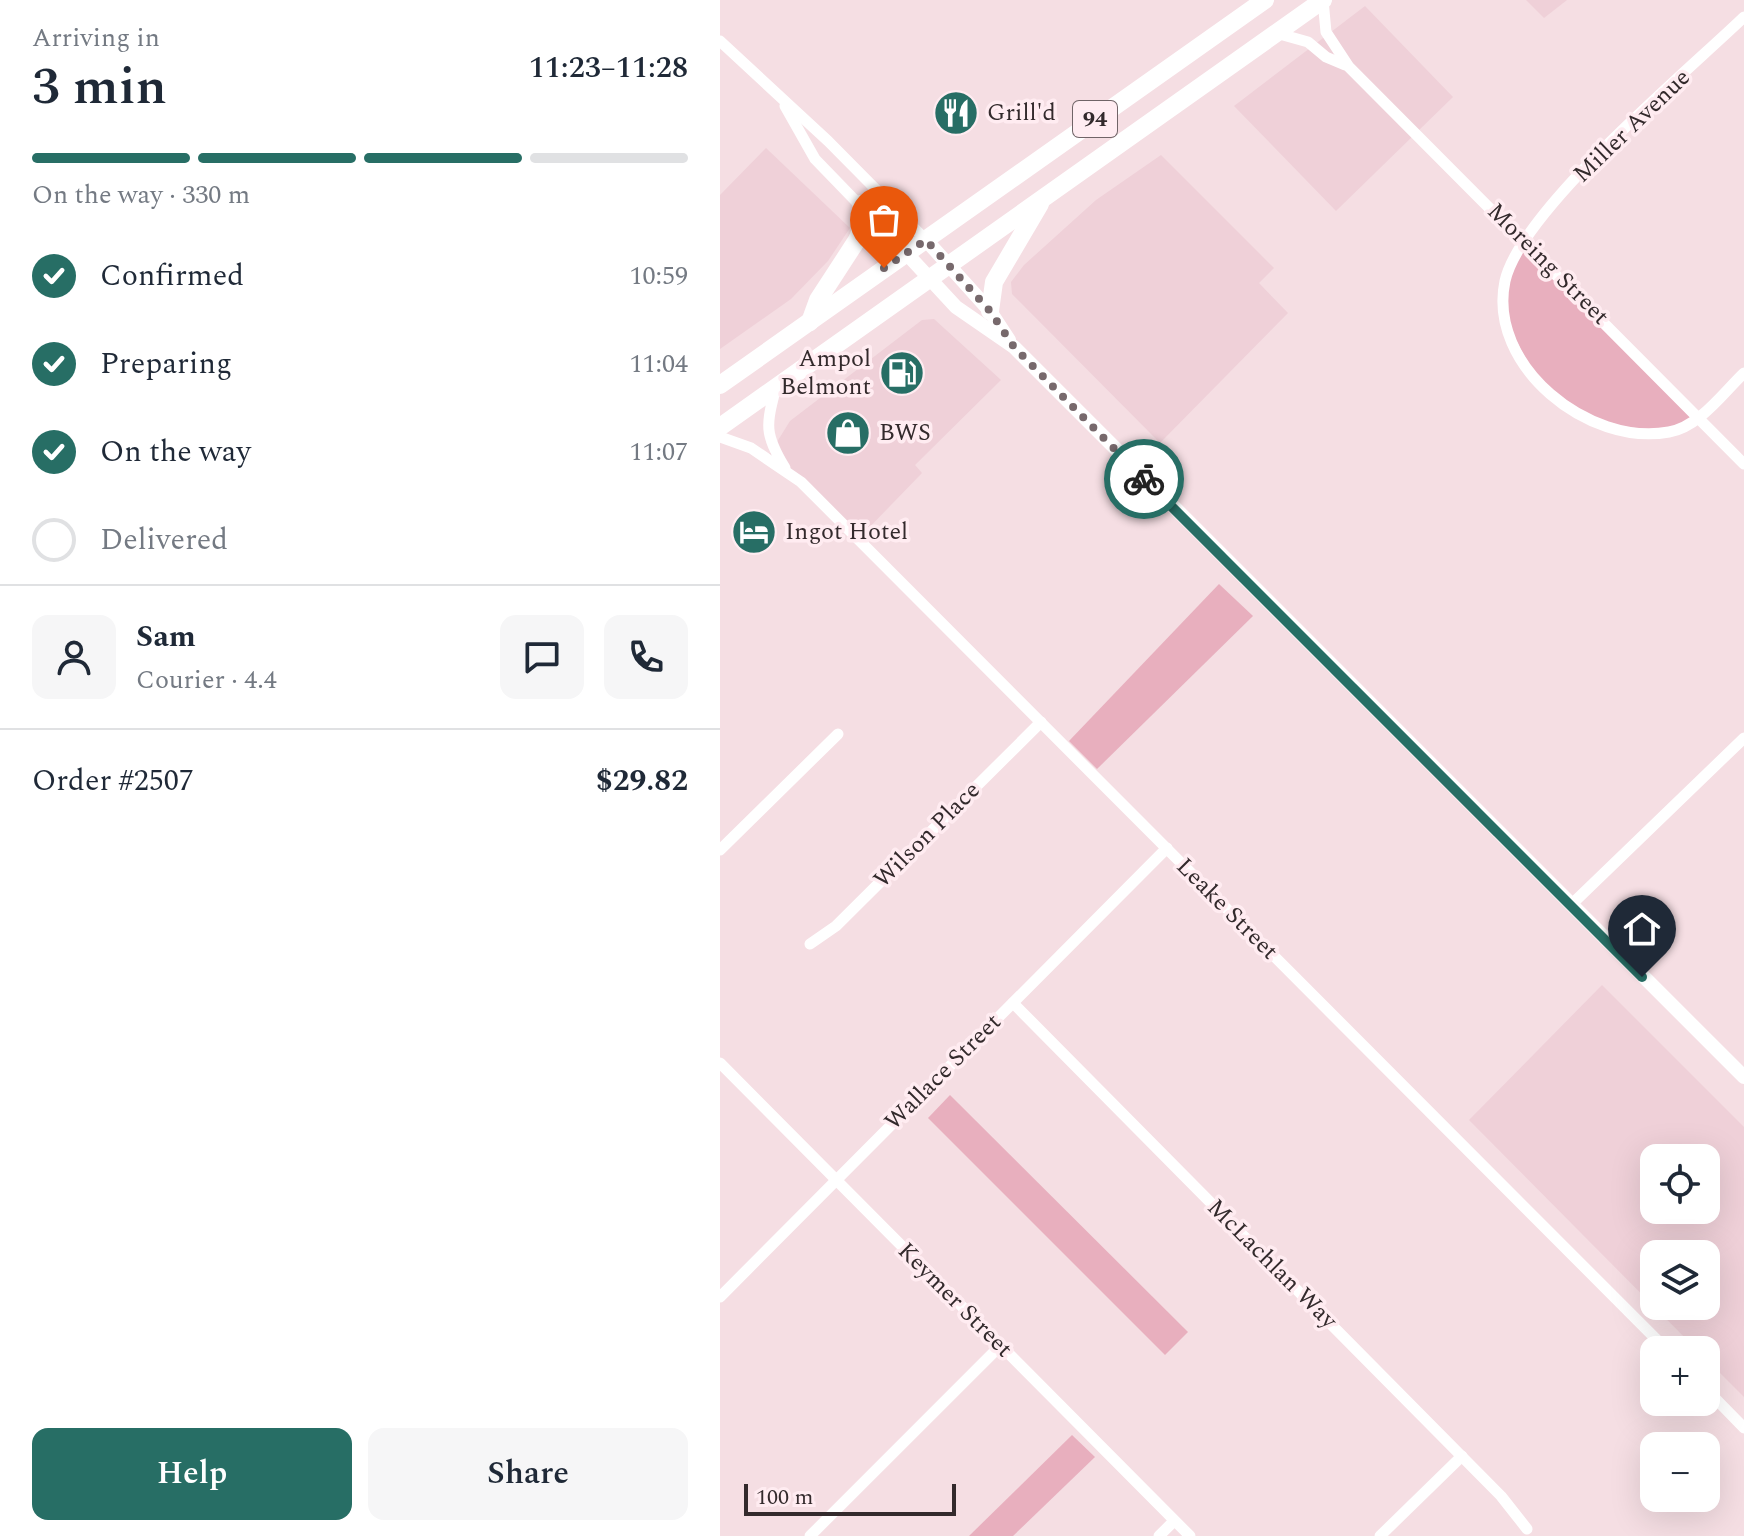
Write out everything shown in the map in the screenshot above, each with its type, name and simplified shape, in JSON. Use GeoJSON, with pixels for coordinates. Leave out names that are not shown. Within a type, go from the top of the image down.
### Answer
{"type":"FeatureCollection","features":[{"type":"Feature","properties":{"kind":"highway","name":"94"},"geometry":{"type":"LineString","coordinates":[[722,381],[926,240],[1250,6],[1265,0]]}},
{"type":"Feature","properties":{"kind":"highway","name":"94"},"geometry":{"type":"LineString","coordinates":[[720,427],[1323,0]]}},
{"type":"Feature","properties":{"kind":"highway"},"geometry":{"type":"LineString","coordinates":[[990,311],[994,282],[1043,198]]}},
{"type":"Feature","properties":{"kind":"highway"},"geometry":{"type":"LineString","coordinates":[[810,322],[818,300],[857,240],[863,225],[861,204]]}},
{"type":"Feature","properties":{"kind":"street","name":"Moreing Street"},"geometry":{"type":"LineString","coordinates":[[1323,0],[1326,32],[1349,67],[1524,239],[1744,464]]}},
{"type":"Feature","properties":{"kind":"street","name":"Miller Avenue"},"geometry":{"type":"LineString","coordinates":[[1699,418],[1672,432],[1624,431],[1578,414],[1538,383],[1516,349],[1504,316],[1505,281],[1524,239],[1584,169],[1744,17]]}},
{"type":"Feature","properties":{"kind":"street","name":"Moreing Street"},"geometry":{"type":"LineString","coordinates":[[1276,33],[1308,42],[1326,57],[1349,67]]}},
{"type":"Feature","properties":{"kind":"street"},"geometry":{"type":"LineString","coordinates":[[720,41],[828,141],[926,240],[990,311],[1014,347]]}},
{"type":"Feature","properties":{"kind":"street"},"geometry":{"type":"LineString","coordinates":[[783,102],[815,159],[956,307],[1014,347],[1744,1077]]}},
{"type":"Feature","properties":{"kind":"street"},"geometry":{"type":"LineString","coordinates":[[1699,418],[1744,373]]}},
{"type":"Feature","properties":{"kind":"street","name":"Leake Street"},"geometry":{"type":"LineString","coordinates":[[776,387],[767,420],[769,441],[786,469]]}},
{"type":"Feature","properties":{"kind":"street","name":"Leake Street"},"geometry":{"type":"LineString","coordinates":[[720,437],[751,448],[786,469],[1653,1336]]}},
{"type":"Feature","properties":{"kind":"street","name":"Wilson Place"},"geometry":{"type":"LineString","coordinates":[[810,944],[836,926],[1041,722]]}},
{"type":"Feature","properties":{"kind":"street"},"geometry":{"type":"LineString","coordinates":[[720,850],[838,734]]}},
{"type":"Feature","properties":{"kind":"street"},"geometry":{"type":"LineString","coordinates":[[1572,904],[1744,738]]}},
{"type":"Feature","properties":{"kind":"street","name":"Wallace Street"},"geometry":{"type":"LineString","coordinates":[[720,1297],[1167,848]]}},
{"type":"Feature","properties":{"kind":"street","name":"McLachlan Way"},"geometry":{"type":"LineString","coordinates":[[1013,1003],[1462,1456],[1527,1529]]}},
{"type":"Feature","properties":{"kind":"street","name":"Keymer Street"},"geometry":{"type":"LineString","coordinates":[[720,1063],[1190,1536]]}},
{"type":"Feature","properties":{"kind":"street"},"geometry":{"type":"LineString","coordinates":[[810,1536],[1001,1345]]}},
{"type":"Feature","properties":{"kind":"street"},"geometry":{"type":"LineString","coordinates":[[1720,1403],[1744,1428]]}},
{"type":"Feature","properties":{"kind":"street"},"geometry":{"type":"LineString","coordinates":[[1380,1536],[1462,1456]]}},
{"type":"Feature","properties":{"kind":"street"},"geometry":{"type":"LineString","coordinates":[[1159,1536],[1174,1521]]}},
{"type":"Feature","properties":{"kind":"shaded area"},"geometry":{"type":"Polygon","coordinates":[[[1526,0],[1567,0],[1544,18],[1526,0]]]}},
{"type":"Feature","properties":{"kind":"shaded area"},"geometry":{"type":"Polygon","coordinates":[[[1365,6],[1453,97],[1336,211],[1234,106],[1365,6]]]}},
{"type":"Feature","properties":{"kind":"shaded area"},"geometry":{"type":"Polygon","coordinates":[[[766,148],[850,228],[828,261],[791,299],[720,349],[720,195],[766,148]]]}},
{"type":"Feature","properties":{"kind":"shaded area"},"geometry":{"type":"Polygon","coordinates":[[[1161,155],[1274,268],[1259,283],[1288,313],[1160,443],[1012,294],[1011,282],[1024,265],[1096,200],[1161,155]]]}},
{"type":"Feature","properties":{"kind":"shaded area"},"geometry":{"type":"Polygon","coordinates":[[[1524,239],[1699,418],[1672,432],[1599,424],[1538,383],[1504,316],[1505,281],[1524,239]]]}},
{"type":"Feature","properties":{"kind":"shaded area"},"geometry":{"type":"Polygon","coordinates":[[[934,319],[1001,380],[915,465],[922,473],[860,537],[767,458],[790,421],[922,320],[934,319]]]}},
{"type":"Feature","properties":{"kind":"shaded area"},"geometry":{"type":"Polygon","coordinates":[[[1219,584],[1253,616],[1097,769],[1069,741],[1219,584]]]}},
{"type":"Feature","properties":{"kind":"shaded area"},"geometry":{"type":"Polygon","coordinates":[[[1602,985],[1744,1127],[1744,1397],[1720,1373],[1720,1336],[1683,1336],[1667,1320],[1720,1320],[1720,1240],[1640,1240],[1640,1292],[1469,1120],[1602,985]]]}},
{"type":"Feature","properties":{"kind":"shaded area"},"geometry":{"type":"Polygon","coordinates":[[[950,1095],[1188,1332],[1165,1355],[928,1118],[950,1095]]]}},
{"type":"Feature","properties":{"kind":"shaded area"},"geometry":{"type":"Polygon","coordinates":[[[1072,1435],[1095,1457],[1013,1536],[969,1536],[1072,1435]]]}},
{"type":"Feature","properties":{"kind":"way so far"},"geometry":{"type":"LineString","coordinates":[[884,268],[926,240],[990,311],[1014,347],[1144,479]]}},
{"type":"Feature","properties":{"kind":"place","name":"Grill'd"},"geometry":{"type":"Point","coordinates":[956,113]}},
{"type":"Feature","properties":{"kind":"place","name":"Ampol Belmont"},"geometry":{"type":"Point","coordinates":[902,373]}},
{"type":"Feature","properties":{"kind":"place","name":"BWS"},"geometry":{"type":"Point","coordinates":[848,433]}},
{"type":"Feature","properties":{"kind":"place","name":"Ingot Hotel"},"geometry":{"type":"Point","coordinates":[754,532]}},
{"type":"Feature","properties":{"kind":"route"},"geometry":{"type":"LineString","coordinates":[[1144,479],[1642,977]]}}]}
